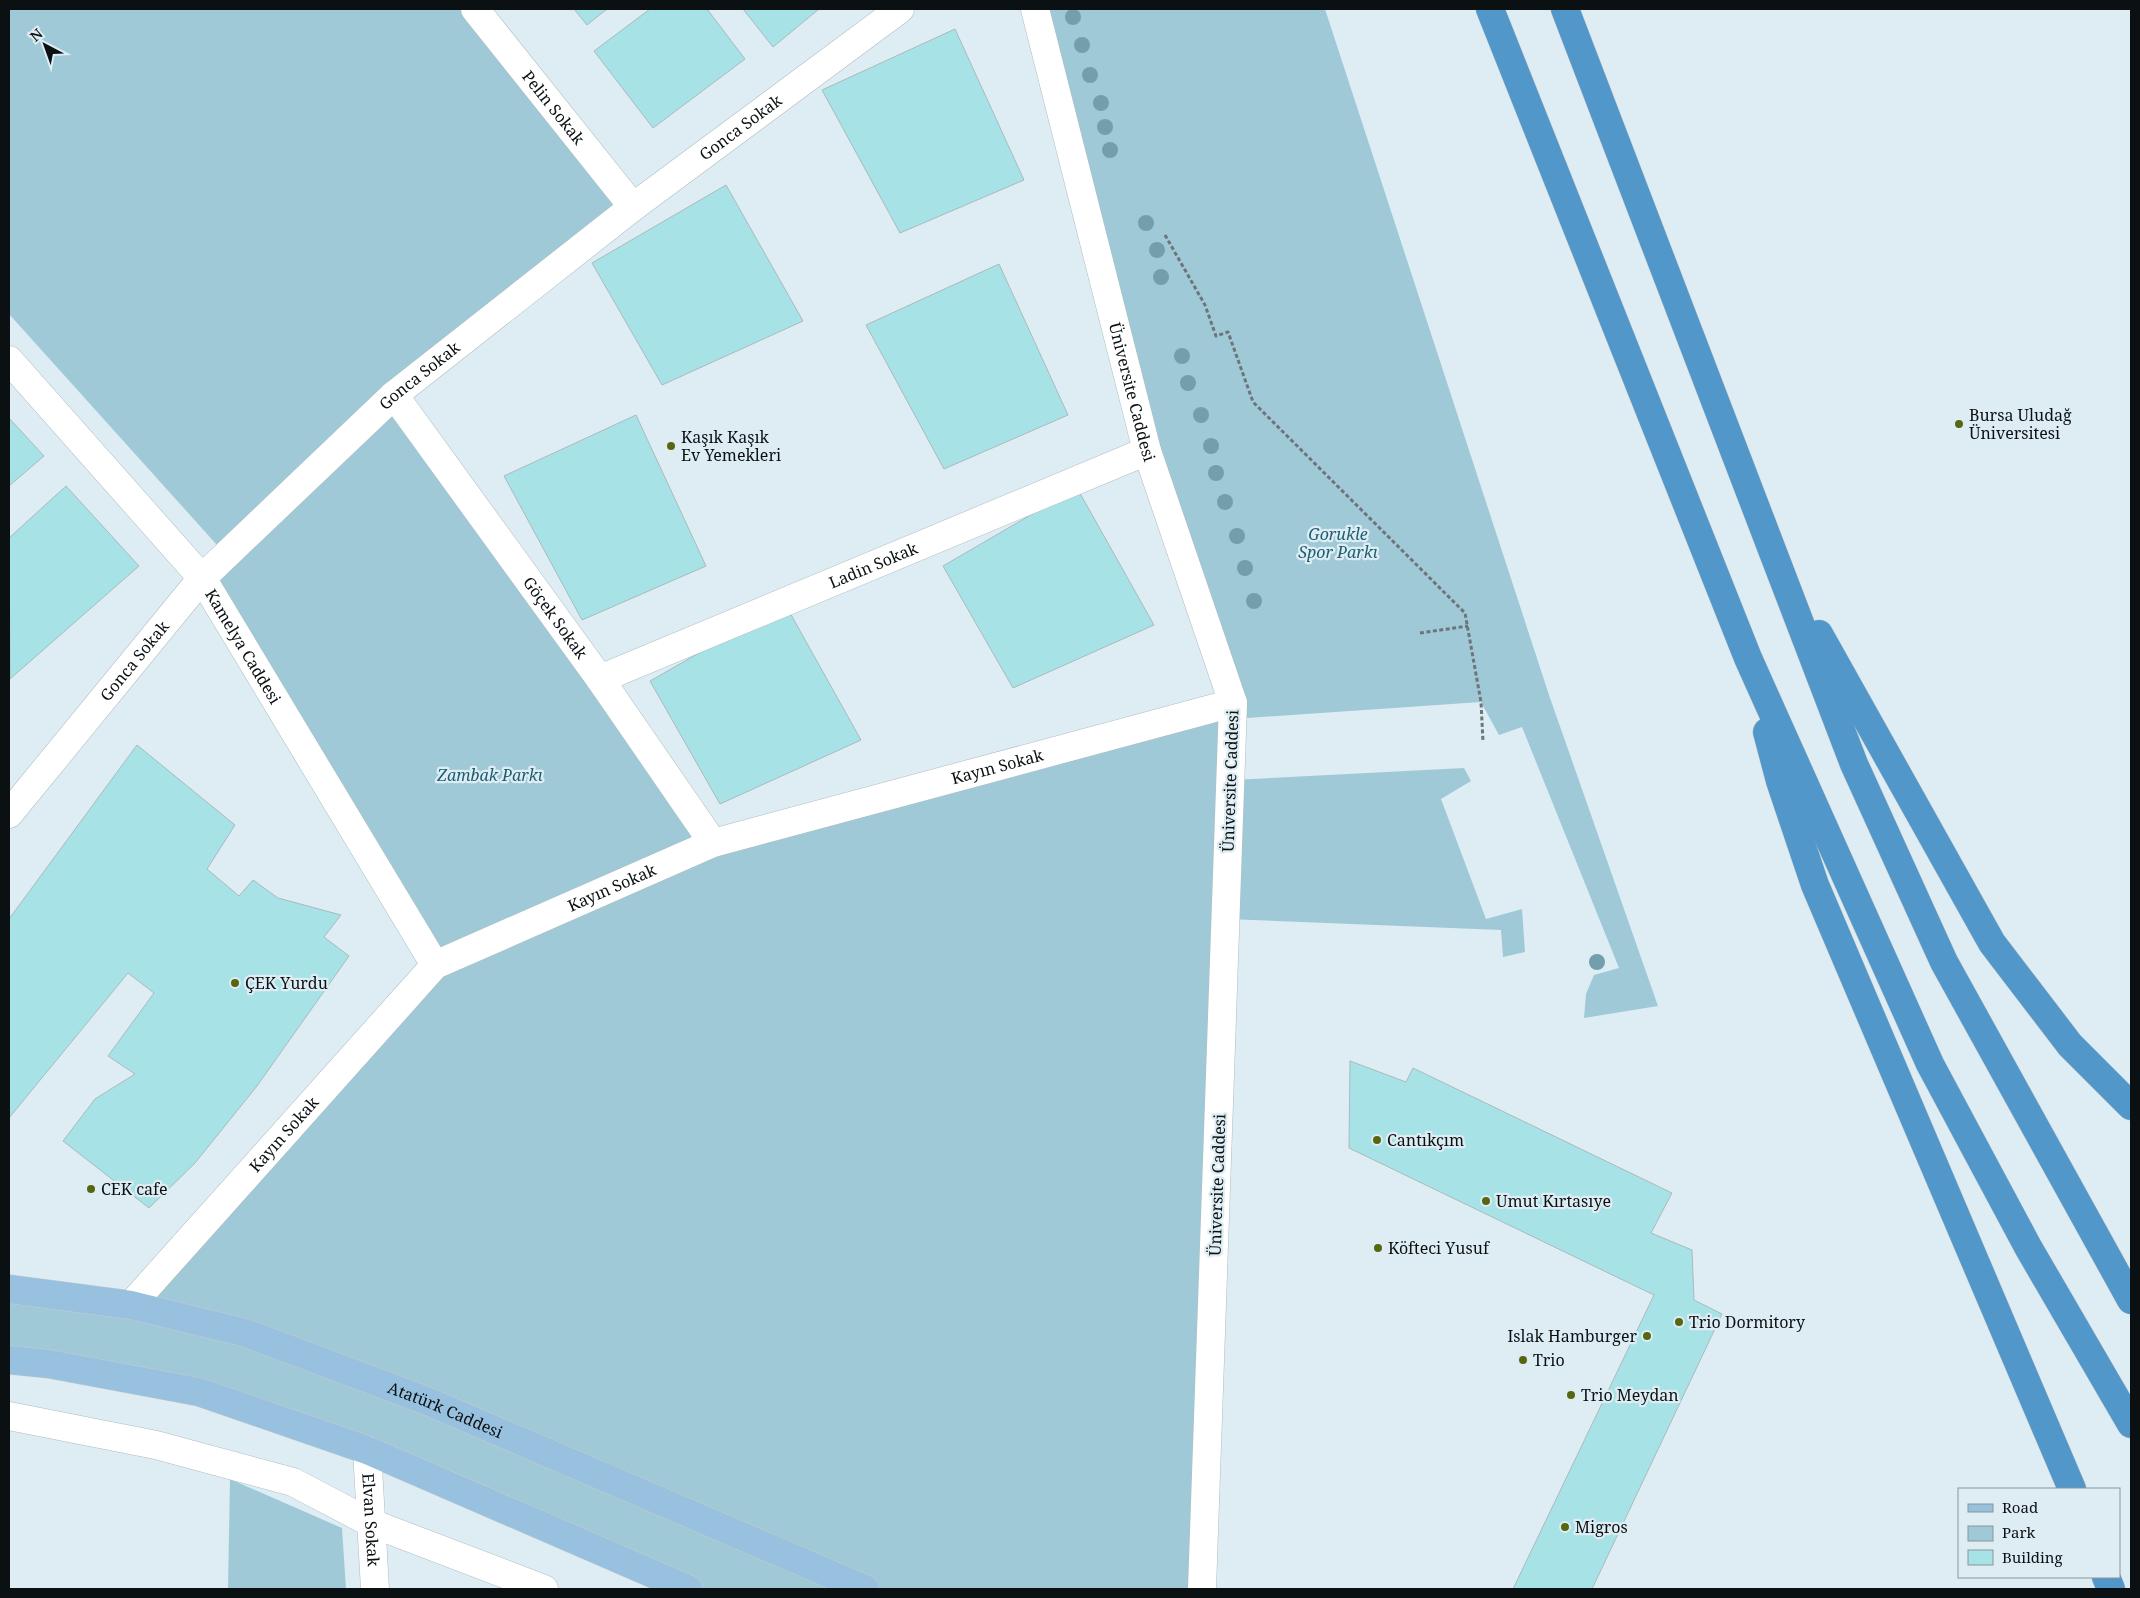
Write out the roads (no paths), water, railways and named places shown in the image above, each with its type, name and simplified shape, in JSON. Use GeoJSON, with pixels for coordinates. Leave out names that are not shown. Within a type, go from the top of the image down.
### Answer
{"type":"FeatureCollection","features":[{"type":"Feature","properties":{"kind":"highway"},"geometry":{"type":"LineString","coordinates":[[1490,9],[1748,658],[1930,1064],[2028,1247],[2131,1424]]}},
{"type":"Feature","properties":{"kind":"highway"},"geometry":{"type":"LineString","coordinates":[[1565,9],[1854,764],[1944,962],[2131,1300]]}},
{"type":"Feature","properties":{"kind":"highway"},"geometry":{"type":"LineString","coordinates":[[1777,560],[1992,943],[2070,1045],[2131,1106]]}},
{"type":"Feature","properties":{"kind":"highway"},"geometry":{"type":"LineString","coordinates":[[1748,658],[1780,782],[1815,885],[2072,1488]]}},
{"type":"Feature","properties":{"kind":"main road","name":"Atatürk Caddesi"},"geometry":{"type":"LineString","coordinates":[[9,1289],[131,1305],[246,1333],[427,1401],[865,1589]]}},
{"type":"Feature","properties":{"kind":"main road"},"geometry":{"type":"LineString","coordinates":[[9,1360],[49,1364],[199,1392],[368,1450],[688,1589]]}},
{"type":"Feature","properties":{"kind":"street","name":"Pelin Sokak"},"geometry":{"type":"LineString","coordinates":[[475,9],[633,208]]}},
{"type":"Feature","properties":{"kind":"street","name":"Gonca Sokak"},"geometry":{"type":"LineString","coordinates":[[9,814],[202,578],[394,394],[633,208],[900,9]]}},
{"type":"Feature","properties":{"kind":"street","name":"Üniversite Caddesi"},"geometry":{"type":"LineString","coordinates":[[1035,9],[1147,451],[1233,704],[1203,1586]]}},
{"type":"Feature","properties":{"kind":"street","name":"Kamelya Caddesi"},"geometry":{"type":"LineString","coordinates":[[9,360],[202,578],[435,965]]}},
{"type":"Feature","properties":{"kind":"street","name":"Göçek Sokak"},"geometry":{"type":"LineString","coordinates":[[394,394],[600,679],[713,843]]}},
{"type":"Feature","properties":{"kind":"street","name":"Ladin Sokak"},"geometry":{"type":"LineString","coordinates":[[600,679],[1147,451]]}},
{"type":"Feature","properties":{"kind":"street","name":"Kayın Sokak"},"geometry":{"type":"LineString","coordinates":[[131,1305],[435,965],[713,843],[1233,704]]}},
{"type":"Feature","properties":{"kind":"street"},"geometry":{"type":"LineString","coordinates":[[9,1416],[156,1445],[293,1482],[371,1523],[544,1589]]}},
{"type":"Feature","properties":{"kind":"street","name":"Elvan Sokak"},"geometry":{"type":"LineString","coordinates":[[368,1450],[375,1589]]}},
{"type":"Feature","properties":{"kind":"place","name":"Bursa Uludağ Üniversitesi"},"geometry":{"type":"Point","coordinates":[1959,424]}},
{"type":"Feature","properties":{"kind":"place","name":"Kaşık Kaşık Ev Yemekleri"},"geometry":{"type":"Point","coordinates":[671,446]}},
{"type":"Feature","properties":{"kind":"place","name":"ÇEK Yurdu"},"geometry":{"type":"Point","coordinates":[235,983]}},
{"type":"Feature","properties":{"kind":"place","name":"Cantıkçım"},"geometry":{"type":"Point","coordinates":[1377,1140]}},
{"type":"Feature","properties":{"kind":"place","name":"CEK cafe"},"geometry":{"type":"Point","coordinates":[91,1189]}},
{"type":"Feature","properties":{"kind":"place","name":"Umut Kırtasıye"},"geometry":{"type":"Point","coordinates":[1486,1201]}},
{"type":"Feature","properties":{"kind":"place","name":"Köfteci Yusuf"},"geometry":{"type":"Point","coordinates":[1378,1248]}},
{"type":"Feature","properties":{"kind":"place","name":"Trio Dormitory"},"geometry":{"type":"Point","coordinates":[1679,1322]}},
{"type":"Feature","properties":{"kind":"place","name":"Islak Hamburger"},"geometry":{"type":"Point","coordinates":[1647,1336]}},
{"type":"Feature","properties":{"kind":"place","name":"Trio"},"geometry":{"type":"Point","coordinates":[1523,1360]}},
{"type":"Feature","properties":{"kind":"place","name":"Trio Meydan"},"geometry":{"type":"Point","coordinates":[1571,1395]}},
{"type":"Feature","properties":{"kind":"place","name":"Migros"},"geometry":{"type":"Point","coordinates":[1565,1527]}},
{"type":"Feature","properties":{"kind":"park label","name":"Gorukle Spor Parkı"},"geometry":{"type":"Point","coordinates":[1338,543]}},
{"type":"Feature","properties":{"kind":"park label","name":"Zambak Parkı"},"geometry":{"type":"Point","coordinates":[490,775]}}]}
